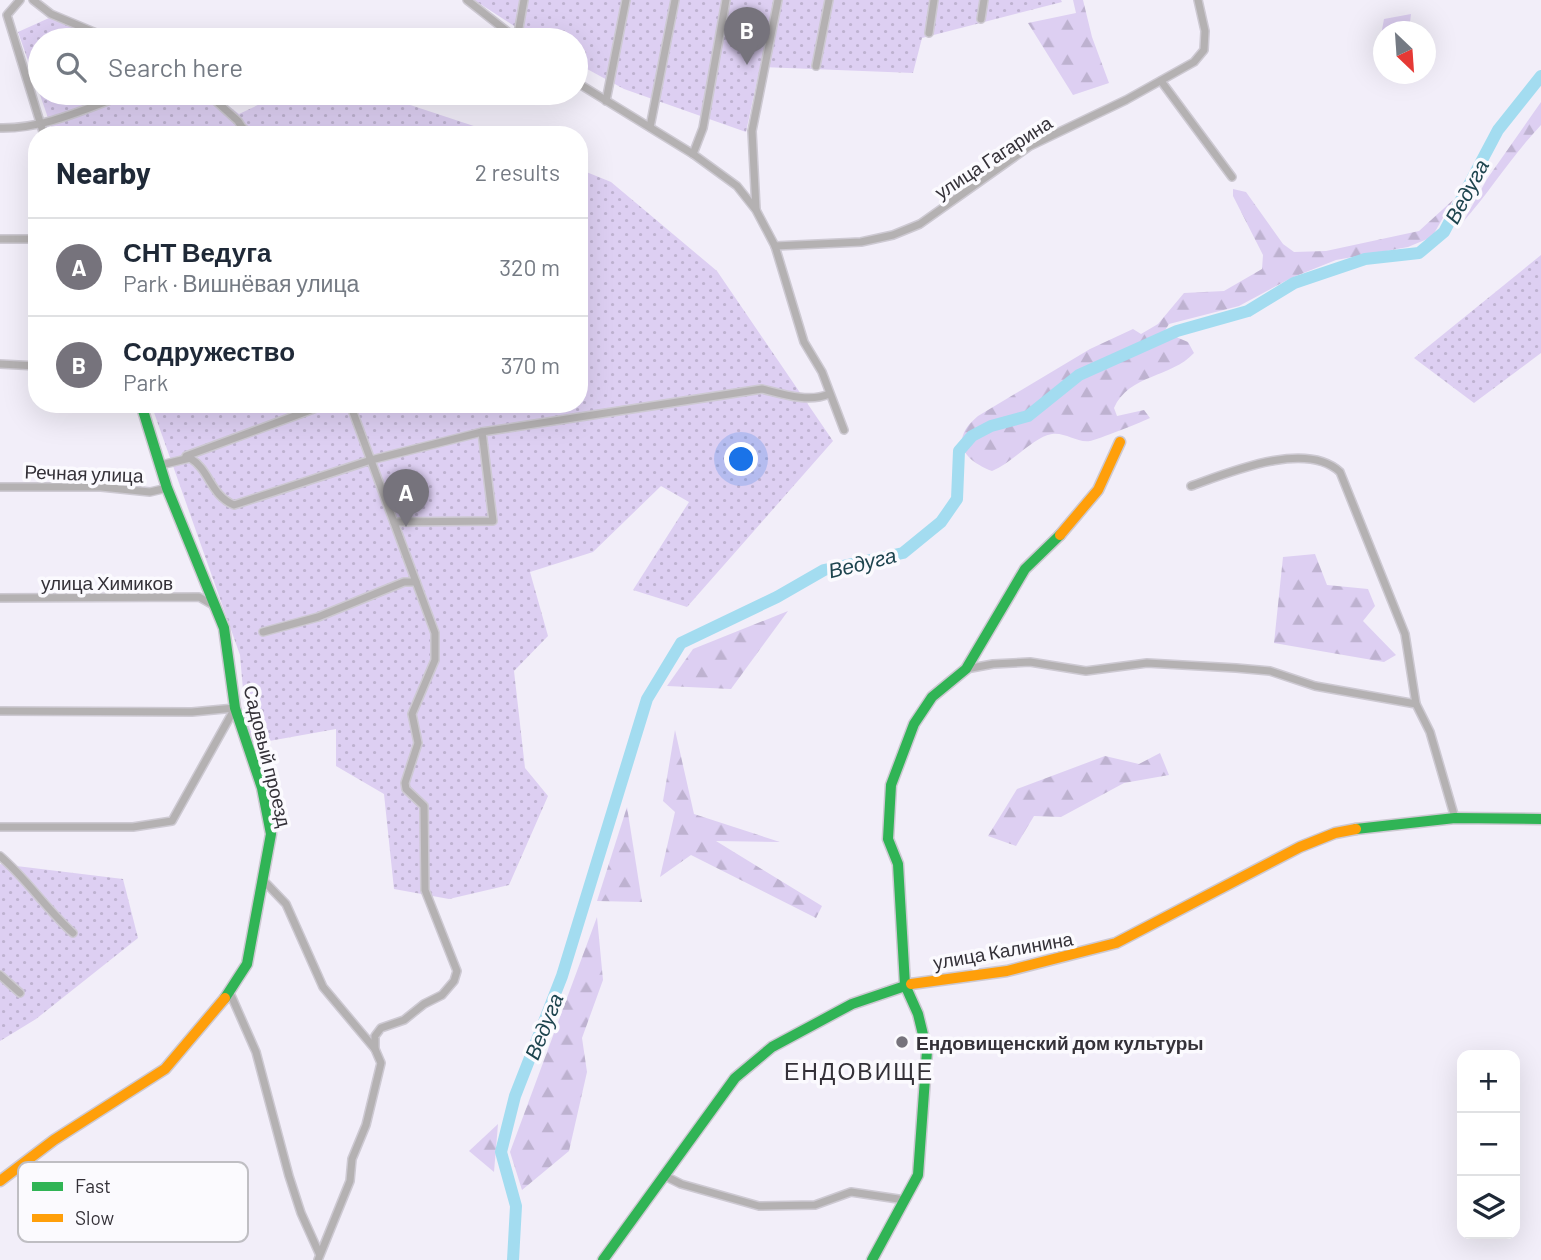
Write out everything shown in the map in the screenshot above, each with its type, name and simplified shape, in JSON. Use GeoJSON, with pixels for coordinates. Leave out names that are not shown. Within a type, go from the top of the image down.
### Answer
{"type":"FeatureCollection","features":[{"type":"Feature","properties":{"kind":"street"},"geometry":{"type":"LineString","coordinates":[[20,0],[4,15],[28,88]]}},
{"type":"Feature","properties":{"kind":"street"},"geometry":{"type":"LineString","coordinates":[[33,0],[51,15],[83,28]]}},
{"type":"Feature","properties":{"kind":"street"},"geometry":{"type":"LineString","coordinates":[[467,0],[503,28]]}},
{"type":"Feature","properties":{"kind":"street"},"geometry":{"type":"LineString","coordinates":[[520,28],[524,0]]}},
{"type":"Feature","properties":{"kind":"street"},"geometry":{"type":"LineString","coordinates":[[606,100],[626,0]]}},
{"type":"Feature","properties":{"kind":"street"},"geometry":{"type":"LineString","coordinates":[[650,127],[675,0]]}},
{"type":"Feature","properties":{"kind":"street"},"geometry":{"type":"LineString","coordinates":[[693,154],[703,128],[726,0]]}},
{"type":"Feature","properties":{"kind":"street"},"geometry":{"type":"LineString","coordinates":[[756,210],[752,131],[778,0]]}},
{"type":"Feature","properties":{"kind":"street"},"geometry":{"type":"LineString","coordinates":[[816,66],[829,0]]}},
{"type":"Feature","properties":{"kind":"street"},"geometry":{"type":"LineString","coordinates":[[929,33],[934,0]]}},
{"type":"Feature","properties":{"kind":"street"},"geometry":{"type":"LineString","coordinates":[[981,19],[984,0]]}},
{"type":"Feature","properties":{"kind":"street","name":"улица Гагарина"},"geometry":{"type":"LineString","coordinates":[[775,246],[861,243],[893,235],[920,224],[1030,146],[1194,62],[1204,50],[1205,31],[1198,0]]}},
{"type":"Feature","properties":{"kind":"street"},"geometry":{"type":"LineString","coordinates":[[1161,81],[1232,177]]}},
{"type":"Feature","properties":{"kind":"street"},"geometry":{"type":"LineString","coordinates":[[588,89],[693,154],[737,186],[756,210],[775,246],[804,342],[822,372],[844,430]]}},
{"type":"Feature","properties":{"kind":"street"},"geometry":{"type":"LineString","coordinates":[[33,105],[40,125]]}},
{"type":"Feature","properties":{"kind":"street"},"geometry":{"type":"LineString","coordinates":[[35,126],[96,105]]}},
{"type":"Feature","properties":{"kind":"street"},"geometry":{"type":"LineString","coordinates":[[219,105],[240,126]]}},
{"type":"Feature","properties":{"kind":"street"},"geometry":{"type":"LineString","coordinates":[[0,128],[28,127]]}},
{"type":"Feature","properties":{"kind":"street"},"geometry":{"type":"LineString","coordinates":[[0,239],[28,239]]}},
{"type":"Feature","properties":{"kind":"street"},"geometry":{"type":"LineString","coordinates":[[0,364],[28,366]]}},
{"type":"Feature","properties":{"kind":"street"},"geometry":{"type":"LineString","coordinates":[[181,458],[190,458],[202,465],[213,490],[224,501],[234,505],[371,460],[482,432],[762,388],[787,396],[821,398],[829,394]]}},
{"type":"Feature","properties":{"kind":"street","name":"Садовый проезд"},"geometry":{"type":"LineString","coordinates":[[26,1162],[74,1126],[124,1098],[164,1069],[206,1017],[230,993],[247,964],[271,834],[262,788],[235,708],[224,628],[212,605],[167,488],[144,413]]}},
{"type":"Feature","properties":{"kind":"street"},"geometry":{"type":"LineString","coordinates":[[161,465],[303,413]]}},
{"type":"Feature","properties":{"kind":"street"},"geometry":{"type":"LineString","coordinates":[[319,1256],[342,1205],[352,1159],[366,1125],[379,1076],[381,1063],[375,1036],[381,1028],[404,1020],[424,1004],[442,995],[454,981],[457,971],[425,890],[424,806],[405,789],[418,743],[412,714],[435,660],[435,633],[354,413]]}},
{"type":"Feature","properties":{"kind":"street"},"geometry":{"type":"LineString","coordinates":[[394,522],[493,520],[482,432]]}},
{"type":"Feature","properties":{"kind":"street"},"geometry":{"type":"LineString","coordinates":[[872,1260],[918,1175],[927,1051],[918,1014],[905,985],[898,864],[888,839],[891,785],[914,724],[932,698],[966,669],[1025,569],[1070,525],[1098,490],[1120,442]]}},
{"type":"Feature","properties":{"kind":"street"},"geometry":{"type":"LineString","coordinates":[[1191,486],[1245,468],[1300,457],[1319,459],[1340,472],[1405,634],[1412,662],[1416,704],[1430,732],[1455,818]]}},
{"type":"Feature","properties":{"kind":"street","name":"Речная улица"},"geometry":{"type":"LineString","coordinates":[[0,487],[101,487],[150,492],[167,488]]}},
{"type":"Feature","properties":{"kind":"street"},"geometry":{"type":"LineString","coordinates":[[263,632],[318,617],[404,582],[416,582]]}},
{"type":"Feature","properties":{"kind":"street","name":"улица Химиков"},"geometry":{"type":"LineString","coordinates":[[0,598],[198,597],[212,605]]}},
{"type":"Feature","properties":{"kind":"street"},"geometry":{"type":"LineString","coordinates":[[966,669],[993,663],[1030,662],[1086,671],[1119,664],[1147,663],[1236,668],[1270,671],[1315,686],[1416,704]]}},
{"type":"Feature","properties":{"kind":"street"},"geometry":{"type":"LineString","coordinates":[[0,711],[192,712],[235,708]]}},
{"type":"Feature","properties":{"kind":"street"},"geometry":{"type":"LineString","coordinates":[[0,827],[133,827],[172,821],[235,708]]}},
{"type":"Feature","properties":{"kind":"street","name":"улица Калинина"},"geometry":{"type":"LineString","coordinates":[[603,1260],[735,1078],[752,1061],[811,1024],[852,1004],[905,985],[1029,967],[1116,943],[1319,838],[1381,824],[1455,818],[1541,819]]}},
{"type":"Feature","properties":{"kind":"street"},"geometry":{"type":"LineString","coordinates":[[0,856],[22,877],[46,910],[73,933]]}},
{"type":"Feature","properties":{"kind":"street"},"geometry":{"type":"LineString","coordinates":[[263,880],[286,904],[323,987],[376,1049]]}},
{"type":"Feature","properties":{"kind":"street"},"geometry":{"type":"LineString","coordinates":[[0,975],[20,993]]}},
{"type":"Feature","properties":{"kind":"street"},"geometry":{"type":"LineString","coordinates":[[230,993],[256,1052],[289,1176],[319,1256]]}},
{"type":"Feature","properties":{"kind":"street","name":"Садовый проезд"},"geometry":{"type":"LineString","coordinates":[[0,1181],[18,1168]]}},
{"type":"Feature","properties":{"kind":"street"},"geometry":{"type":"LineString","coordinates":[[663,1175],[681,1184],[759,1206],[814,1205],[851,1192],[906,1200]]}},
{"type":"Feature","properties":{"kind":"green space"},"geometry":{"type":"Polygon","coordinates":[[[474,0],[1062,2],[922,38],[913,73],[760,67],[746,132],[624,89],[588,70],[588,28],[517,28],[474,0]]]}},
{"type":"Feature","properties":{"kind":"green space"},"geometry":{"type":"Polygon","coordinates":[[[1073,0],[1083,0],[1092,37],[1109,83],[1073,95],[1028,23],[1076,13],[1073,0]]]}},
{"type":"Feature","properties":{"kind":"green space"},"geometry":{"type":"Polygon","coordinates":[[[1411,14],[1410,21],[1384,19],[1411,14]]]}},
{"type":"Feature","properties":{"kind":"green space"},"geometry":{"type":"Polygon","coordinates":[[[49,18],[79,28],[28,28],[28,61],[18,32],[49,18]]]}},
{"type":"Feature","properties":{"kind":"green space"},"geometry":{"type":"Polygon","coordinates":[[[1541,102],[1541,125],[1463,222],[1487,179],[1541,102]]]}},
{"type":"Feature","properties":{"kind":"green space"},"geometry":{"type":"Polygon","coordinates":[[[44,105],[227,105],[239,114],[258,105],[410,105],[474,126],[51,126],[44,105]]]}},
{"type":"Feature","properties":{"kind":"green space"},"geometry":{"type":"Polygon","coordinates":[[[588,173],[611,182],[717,271],[833,441],[687,607],[633,590],[689,502],[661,486],[593,552],[530,572],[548,636],[514,671],[525,768],[548,796],[509,885],[449,899],[394,889],[384,794],[336,766],[336,729],[252,744],[245,713],[240,655],[154,413],[588,413],[588,173]]]}},
{"type":"Feature","properties":{"kind":"green space"},"geometry":{"type":"Polygon","coordinates":[[[1233,189],[1246,192],[1283,244],[1294,252],[1326,251],[1419,231],[1453,200],[1432,237],[1408,247],[1336,260],[1291,278],[1239,306],[1169,324],[1164,332],[1188,342],[1194,353],[1174,367],[1140,382],[1121,397],[1114,408],[1117,416],[1144,410],[1150,418],[1090,441],[1057,434],[1045,436],[992,471],[973,461],[963,448],[962,440],[969,424],[978,416],[1090,349],[1133,329],[1141,334],[1158,324],[1184,293],[1224,291],[1262,269],[1263,255],[1233,196],[1233,189]]]}},
{"type":"Feature","properties":{"kind":"green space"},"geometry":{"type":"Polygon","coordinates":[[[1541,255],[1541,353],[1474,403],[1414,358],[1541,255]]]}},
{"type":"Feature","properties":{"kind":"green space"},"geometry":{"type":"Polygon","coordinates":[[[1315,554],[1327,585],[1368,589],[1375,606],[1363,621],[1396,655],[1384,662],[1274,643],[1283,557],[1315,554]]]}},
{"type":"Feature","properties":{"kind":"green space"},"geometry":{"type":"Polygon","coordinates":[[[788,611],[731,689],[667,686],[693,649],[788,611]]]}},
{"type":"Feature","properties":{"kind":"green space"},"geometry":{"type":"Polygon","coordinates":[[[675,730],[694,814],[780,842],[716,841],[822,906],[816,918],[691,855],[660,877],[675,812],[663,801],[675,730]]]}},
{"type":"Feature","properties":{"kind":"green space"},"geometry":{"type":"Polygon","coordinates":[[[1160,753],[1169,775],[1124,783],[1061,817],[1034,816],[1016,846],[988,836],[1017,789],[1105,756],[1139,764],[1160,753]]]}},
{"type":"Feature","properties":{"kind":"green space"},"geometry":{"type":"Polygon","coordinates":[[[627,807],[642,902],[597,901],[627,807]]]}},
{"type":"Feature","properties":{"kind":"green space"},"geometry":{"type":"Polygon","coordinates":[[[0,864],[123,879],[138,938],[36,1019],[0,1041],[0,864]]]}},
{"type":"Feature","properties":{"kind":"green space"},"geometry":{"type":"Polygon","coordinates":[[[597,917],[603,980],[582,1038],[587,1072],[569,1151],[522,1190],[510,1152],[597,917]]]}},
{"type":"Feature","properties":{"kind":"green space"},"geometry":{"type":"Polygon","coordinates":[[[498,1124],[494,1172],[469,1151],[498,1124]]]}},
{"type":"Feature","properties":{"kind":"waterway","name":"Ведуга"},"geometry":{"type":"LineString","coordinates":[[513,1260],[516,1206],[501,1152],[515,1096],[562,976],[647,699],[681,643],[777,597],[824,570],[903,553],[941,522],[957,499],[959,451],[972,436],[991,426],[1028,416],[1079,375],[1177,331],[1248,311],[1294,283],[1365,259],[1419,253],[1444,232],[1498,130],[1541,76]]}},
{"type":"Feature","properties":{"kind":"traffic: fast"},"geometry":{"type":"LineString","coordinates":[[144,413],[167,488],[224,628],[235,708],[262,788],[271,834],[247,964],[225,998]]}},
{"type":"Feature","properties":{"kind":"traffic: fast"},"geometry":{"type":"LineString","coordinates":[[872,1260],[918,1175],[927,1051],[918,1014],[905,985],[898,864],[888,839],[891,785],[914,724],[932,697],[966,669],[1025,569],[1060,535]]}},
{"type":"Feature","properties":{"kind":"traffic: fast"},"geometry":{"type":"LineString","coordinates":[[1356,829],[1455,818],[1541,819]]}},
{"type":"Feature","properties":{"kind":"traffic: fast"},"geometry":{"type":"LineString","coordinates":[[603,1260],[735,1078],[772,1047],[852,1004],[911,984]]}},
{"type":"Feature","properties":{"kind":"traffic: slow"},"geometry":{"type":"LineString","coordinates":[[1060,535],[1098,490],[1120,442]]}},
{"type":"Feature","properties":{"kind":"traffic: slow"},"geometry":{"type":"LineString","coordinates":[[911,984],[1007,971],[1116,943],[1300,847],[1335,833],[1356,829]]}},
{"type":"Feature","properties":{"kind":"traffic: slow"},"geometry":{"type":"LineString","coordinates":[[25,1162],[54,1140],[165,1069],[225,998]]}},
{"type":"Feature","properties":{"kind":"traffic: slow"},"geometry":{"type":"LineString","coordinates":[[0,1181],[18,1167]]}},
{"type":"Feature","properties":{"kind":"place","name":"Содружество"},"geometry":{"type":"Point","coordinates":[747,65]}},
{"type":"Feature","properties":{"kind":"place","name":"СНТ Ведуга"},"geometry":{"type":"Point","coordinates":[406,527]}},
{"type":"Feature","properties":{"kind":"place","name":"Ендовищенский дом культуры"},"geometry":{"type":"Point","coordinates":[902,1042]}},
{"type":"Feature","properties":{"kind":"district","name":"ЕНДОВИЩЕ"},"geometry":{"type":"Point","coordinates":[859,1071]}}]}
